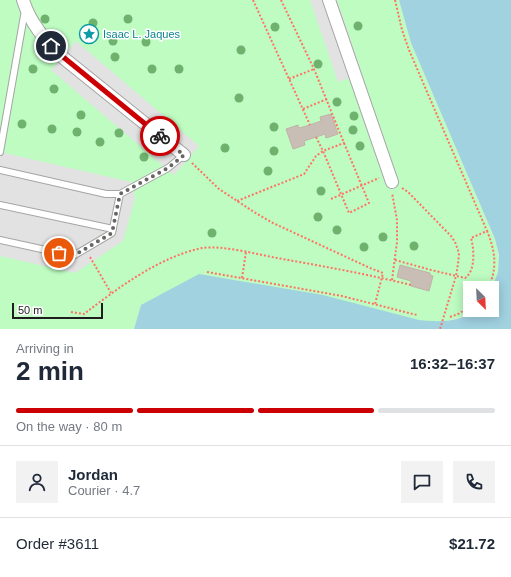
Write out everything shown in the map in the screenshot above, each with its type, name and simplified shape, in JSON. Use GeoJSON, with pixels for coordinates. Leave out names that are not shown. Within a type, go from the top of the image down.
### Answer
{"type":"FeatureCollection","features":[{"type":"Feature","properties":{"kind":"street"},"geometry":{"type":"LineString","coordinates":[[329,0],[391,178]]}},
{"type":"Feature","properties":{"kind":"street"},"geometry":{"type":"LineString","coordinates":[[24,3],[43,37],[62,56],[184,155]]}},
{"type":"Feature","properties":{"kind":"lane"},"geometry":{"type":"LineString","coordinates":[[0,152],[24,3]]}},
{"type":"Feature","properties":{"kind":"lane"},"geometry":{"type":"LineString","coordinates":[[0,170],[106,194],[120,194],[168,168],[184,155]]}},
{"type":"Feature","properties":{"kind":"lane"},"geometry":{"type":"LineString","coordinates":[[0,240],[73,256],[112,233],[120,194]]}},
{"type":"Feature","properties":{"kind":"lane"},"geometry":{"type":"LineString","coordinates":[[0,205],[113,230]]}},
{"type":"Feature","properties":{"kind":"path"},"geometry":{"type":"LineString","coordinates":[[253,0],[310,124]]}},
{"type":"Feature","properties":{"kind":"path"},"geometry":{"type":"LineString","coordinates":[[281,0],[314,69],[369,204],[350,213],[316,137]]}},
{"type":"Feature","properties":{"kind":"path"},"geometry":{"type":"LineString","coordinates":[[395,0],[402,30],[409,50],[493,245],[495,262],[491,281]]}},
{"type":"Feature","properties":{"kind":"path"},"geometry":{"type":"LineString","coordinates":[[289,79],[314,69]]}},
{"type":"Feature","properties":{"kind":"path"},"geometry":{"type":"LineString","coordinates":[[303,109],[327,100]]}},
{"type":"Feature","properties":{"kind":"path"},"geometry":{"type":"LineString","coordinates":[[237,201],[304,174],[316,156],[323,151],[344,143]]}},
{"type":"Feature","properties":{"kind":"path"},"geometry":{"type":"LineString","coordinates":[[184,155],[219,189],[273,223],[383,273],[375,304]]}},
{"type":"Feature","properties":{"kind":"path"},"geometry":{"type":"LineString","coordinates":[[331,199],[362,186],[391,178]]}},
{"type":"Feature","properties":{"kind":"path"},"geometry":{"type":"LineString","coordinates":[[391,178],[397,220],[397,242],[392,280]]}},
{"type":"Feature","properties":{"kind":"path"},"geometry":{"type":"LineString","coordinates":[[391,178],[408,192],[452,236],[456,242],[459,252],[456,276],[440,329]]}},
{"type":"Feature","properties":{"kind":"path"},"geometry":{"type":"LineString","coordinates":[[394,260],[456,276],[467,277],[471,269],[474,256],[472,238],[487,231]]}},
{"type":"Feature","properties":{"kind":"path"},"geometry":{"type":"LineString","coordinates":[[71,312],[84,314],[111,293],[155,266],[186,252],[204,248],[246,252],[411,285]]}},
{"type":"Feature","properties":{"kind":"path"},"geometry":{"type":"LineString","coordinates":[[85,249],[111,293]]}},
{"type":"Feature","properties":{"kind":"path"},"geometry":{"type":"LineString","coordinates":[[242,278],[246,252]]}},
{"type":"Feature","properties":{"kind":"path"},"geometry":{"type":"LineString","coordinates":[[207,272],[334,295],[417,315]]}},
{"type":"Feature","properties":{"kind":"path"},"geometry":{"type":"LineString","coordinates":[[450,317],[463,311]]}},
{"type":"Feature","properties":{"kind":"green space"},"geometry":{"type":"Polygon","coordinates":[[[0,0],[399,0],[411,43],[495,239],[498,252],[497,274],[495,281],[463,281],[463,316],[451,320],[436,322],[141,305],[134,329],[0,329],[0,0]]]}},
{"type":"Feature","properties":{"kind":"shaded area"},"geometry":{"type":"Polygon","coordinates":[[[310,0],[337,0],[362,74],[338,82],[310,0]]]}},
{"type":"Feature","properties":{"kind":"shaded area"},"geometry":{"type":"Polygon","coordinates":[[[76,41],[199,146],[174,175],[51,70],[76,41]]]}},
{"type":"Feature","properties":{"kind":"shaded area"},"geometry":{"type":"Polygon","coordinates":[[[0,152],[131,182],[135,198],[123,241],[75,273],[0,256],[0,152]]]}},
{"type":"Feature","properties":{"kind":"water"},"geometry":{"type":"Polygon","coordinates":[[[399,0],[511,0],[511,329],[134,329],[141,305],[199,274],[323,295],[419,320],[448,321],[463,316],[499,317],[499,281],[495,281],[498,272],[499,255],[495,239],[411,43],[399,0]]]}},
{"type":"Feature","properties":{"kind":"building"},"geometry":{"type":"Polygon","coordinates":[[[331,114],[338,134],[326,138],[325,134],[304,141],[305,145],[293,149],[286,129],[298,125],[299,128],[310,125],[321,121],[320,117],[331,114]]]}},
{"type":"Feature","properties":{"kind":"building"},"geometry":{"type":"Polygon","coordinates":[[[400,265],[430,273],[430,275],[433,276],[429,291],[411,286],[411,281],[397,277],[400,265]]]}},
{"type":"Feature","properties":{"kind":"way so far"},"geometry":{"type":"LineString","coordinates":[[59,253],[73,256],[112,233],[120,194],[168,168],[184,155],[160,136]]}},
{"type":"Feature","properties":{"kind":"place","name":"Isaac L. Jaques"},"geometry":{"type":"Point","coordinates":[89,34]}},
{"type":"Feature","properties":{"kind":"route"},"geometry":{"type":"LineString","coordinates":[[51,46],[160,136]]}}]}
